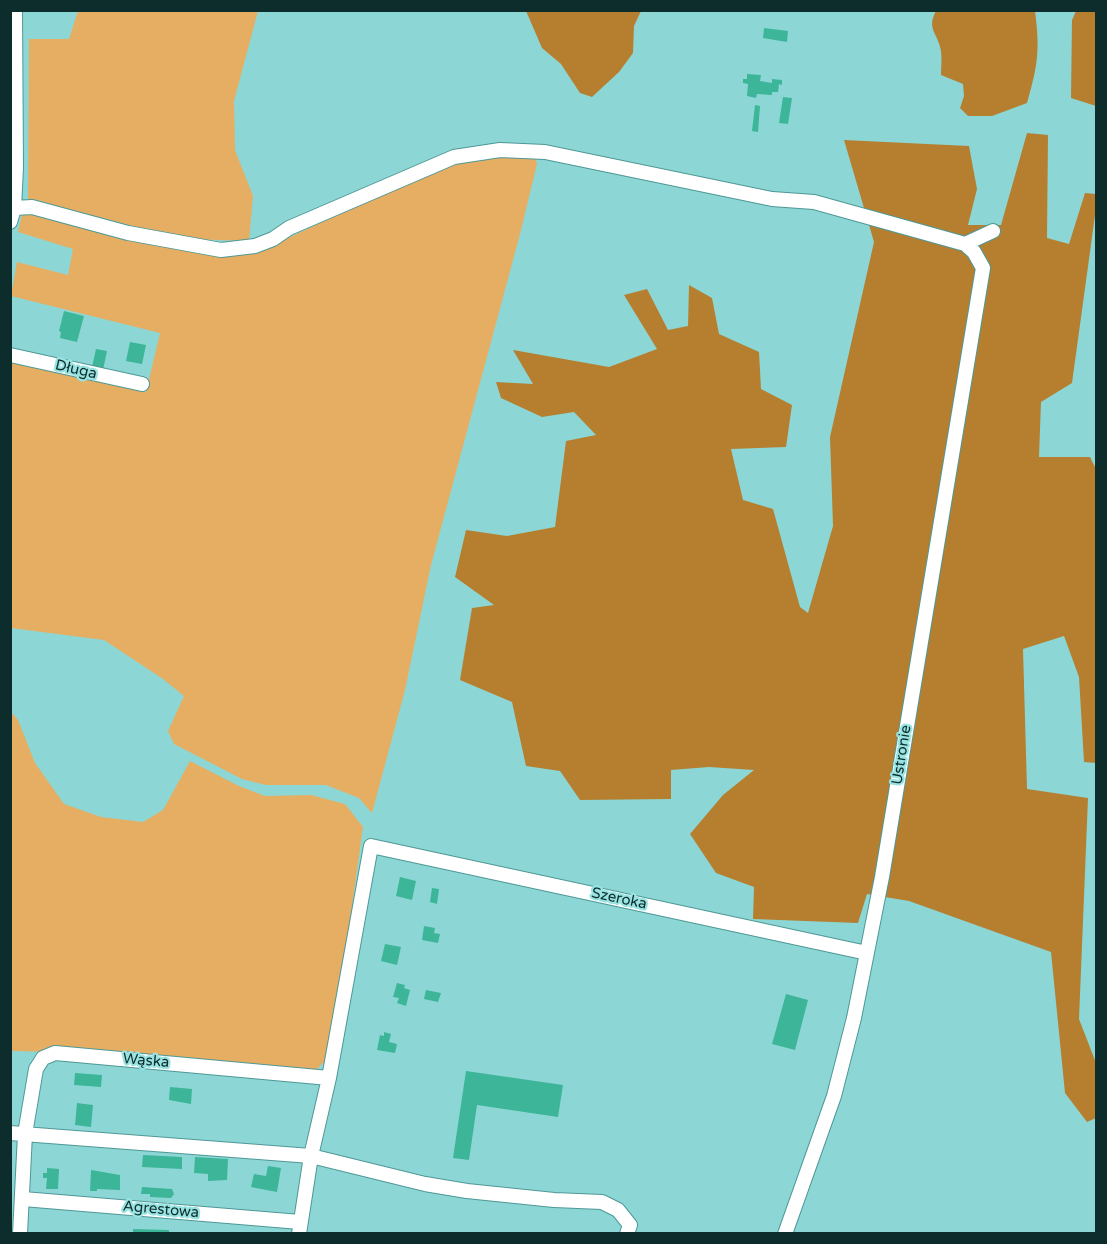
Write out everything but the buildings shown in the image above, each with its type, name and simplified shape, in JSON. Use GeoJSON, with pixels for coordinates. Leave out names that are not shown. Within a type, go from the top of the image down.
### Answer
{"type":"FeatureCollection","features":[{"type":"Feature","properties":{"kind":"street"},"geometry":{"type":"LineString","coordinates":[[15,10],[16,168],[12,215],[32,207],[128,233],[221,250],[233,249],[255,246],[273,239],[289,228],[454,157],[500,150],[544,152],[772,199],[814,202],[965,244],[993,231]]}},
{"type":"Feature","properties":{"kind":"street","name":"Ustronie"},"geometry":{"type":"LineString","coordinates":[[785,1233],[834,1096],[854,1018],[884,866],[983,268],[974,252],[965,244]]}},
{"type":"Feature","properties":{"kind":"street","name":"Długa"},"geometry":{"type":"LineString","coordinates":[[10,355],[142,384]]}},
{"type":"Feature","properties":{"kind":"street","name":"Szeroka"},"geometry":{"type":"LineString","coordinates":[[329,1078],[371,846],[867,953]]}},
{"type":"Feature","properties":{"kind":"street","name":"Wąska"},"geometry":{"type":"LineString","coordinates":[[20,1233],[25,1134],[36,1069],[43,1058],[55,1053],[329,1078]]}},
{"type":"Feature","properties":{"kind":"street"},"geometry":{"type":"LineString","coordinates":[[299,1228],[311,1156],[329,1078]]}},
{"type":"Feature","properties":{"kind":"street"},"geometry":{"type":"LineString","coordinates":[[10,1133],[311,1156],[425,1184],[475,1192],[602,1202],[618,1210],[630,1225],[627,1233]]}},
{"type":"Feature","properties":{"kind":"street","name":"Agrestowa"},"geometry":{"type":"LineString","coordinates":[[23,1199],[299,1228]]}},
{"type":"Feature","properties":{"kind":"shaded area"},"geometry":{"type":"Polygon","coordinates":[[[641,10],[634,26],[633,53],[619,72],[592,97],[580,93],[561,64],[542,48],[526,11],[641,10]]]}},
{"type":"Feature","properties":{"kind":"shaded area"},"geometry":{"type":"Polygon","coordinates":[[[78,11],[258,11],[234,101],[235,150],[253,196],[249,241],[183,239],[28,199],[29,39],[69,39],[78,11]]]}},
{"type":"Feature","properties":{"kind":"shaded area"},"geometry":{"type":"Polygon","coordinates":[[[936,11],[1035,11],[1037,57],[1027,103],[992,116],[968,116],[960,108],[964,96],[963,84],[941,75],[940,45],[932,27],[936,11]]]}},
{"type":"Feature","properties":{"kind":"shaded area"},"geometry":{"type":"Polygon","coordinates":[[[1076,11],[1096,11],[1096,106],[1071,98],[1072,20],[1076,11]]]}},
{"type":"Feature","properties":{"kind":"shaded area"},"geometry":{"type":"Polygon","coordinates":[[[1027,133],[1048,135],[1047,238],[1069,244],[1085,193],[1096,194],[1072,383],[1041,402],[1039,457],[1090,457],[1096,469],[1096,763],[1084,762],[1079,677],[1064,636],[1023,649],[1027,789],[1088,798],[1079,1019],[1096,1063],[1096,1118],[1087,1122],[1065,1093],[1051,952],[909,901],[867,894],[858,923],[753,919],[754,887],[716,873],[690,834],[723,795],[754,770],[709,767],[671,770],[671,799],[580,800],[560,771],[526,766],[512,702],[460,680],[472,608],[494,605],[455,577],[466,530],[507,536],[555,527],[566,441],[596,435],[574,412],[542,417],[501,398],[496,382],[533,384],[513,350],[609,367],[657,349],[624,295],[647,289],[668,330],[688,326],[689,285],[712,298],[719,334],[759,352],[761,389],[792,405],[786,447],[731,449],[743,500],[773,509],[800,607],[808,613],[833,526],[830,437],[874,242],[844,140],[969,146],[977,189],[968,225],[1001,225],[1027,133]]]}},
{"type":"Feature","properties":{"kind":"shaded area"},"geometry":{"type":"Polygon","coordinates":[[[534,153],[537,164],[520,234],[431,565],[405,690],[372,813],[359,798],[326,785],[266,785],[242,779],[174,744],[168,731],[184,696],[163,679],[104,640],[11,628],[11,360],[146,392],[160,333],[11,296],[17,262],[68,275],[73,249],[18,232],[23,210],[130,238],[269,247],[443,165],[485,156],[534,153]]]}},
{"type":"Feature","properties":{"kind":"shaded area"},"geometry":{"type":"Polygon","coordinates":[[[10,711],[18,720],[35,763],[64,804],[101,817],[143,822],[163,810],[190,761],[239,786],[265,796],[311,795],[345,804],[363,827],[341,985],[326,1060],[313,1073],[108,1053],[11,1051],[10,711]]]}}]}
